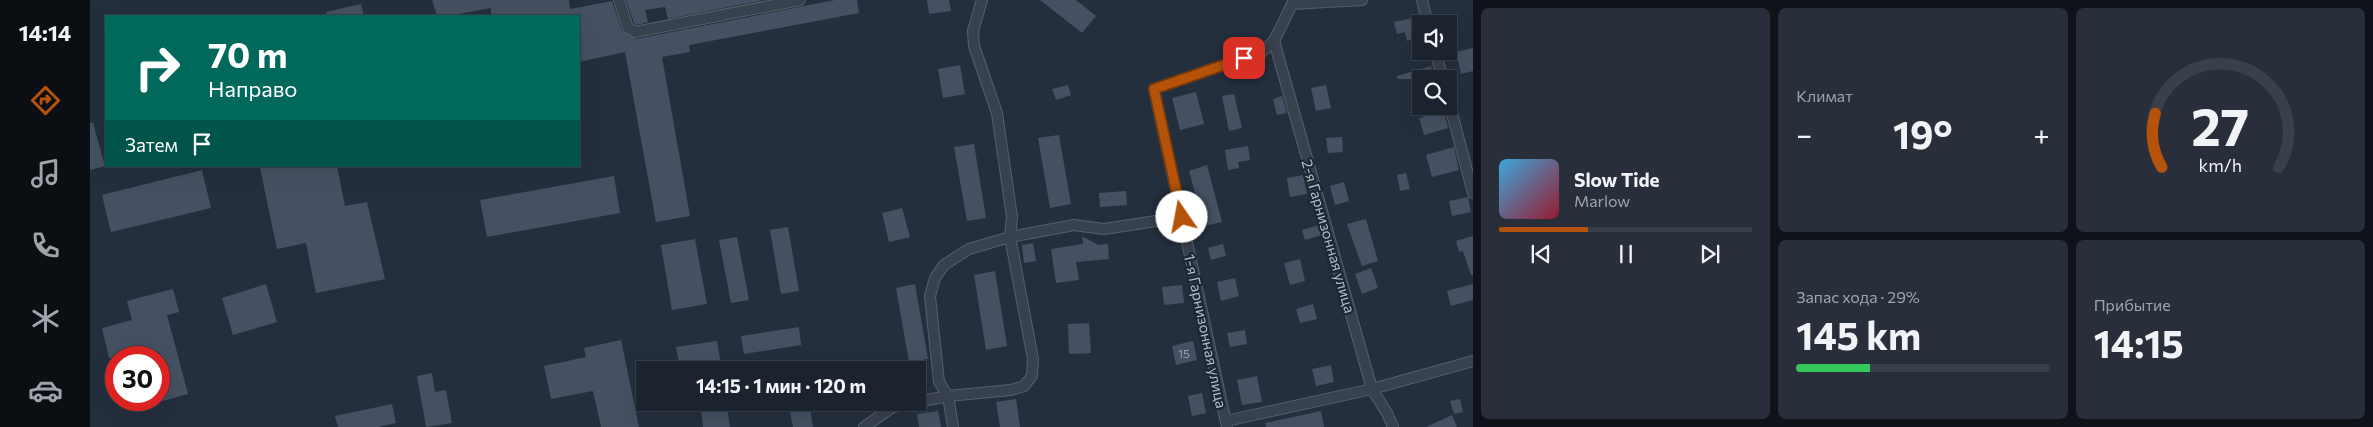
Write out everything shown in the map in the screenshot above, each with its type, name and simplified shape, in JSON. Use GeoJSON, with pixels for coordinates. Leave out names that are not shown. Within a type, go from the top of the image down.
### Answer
{"type":"FeatureCollection","features":[{"type":"Feature","properties":{"kind":"street"},"geometry":{"type":"LineString","coordinates":[[619,0],[628,28],[635,32],[800,0]]}},
{"type":"Feature","properties":{"kind":"street"},"geometry":{"type":"LineString","coordinates":[[864,427],[893,408],[948,396],[1011,390],[1024,386],[1032,376],[1032,359],[1010,237],[1012,217],[997,113],[974,46],[973,32],[982,0]]}},
{"type":"Feature","properties":{"kind":"street"},"geometry":{"type":"LineString","coordinates":[[1274,41],[1293,2],[1360,0]]}},
{"type":"Feature","properties":{"kind":"street"},"geometry":{"type":"LineString","coordinates":[[1422,0],[1426,15]]}},
{"type":"Feature","properties":{"kind":"street","name":"1-я Гарнизонная улица"},"geometry":{"type":"LineString","coordinates":[[1226,424],[1154,89],[1262,52],[1274,41]]}},
{"type":"Feature","properties":{"kind":"street","name":"2-я Гарнизонная улица"},"geometry":{"type":"LineString","coordinates":[[1274,41],[1372,389],[1388,413],[1393,427]]}},
{"type":"Feature","properties":{"kind":"street"},"geometry":{"type":"LineString","coordinates":[[1452,115],[1473,193]]}},
{"type":"Feature","properties":{"kind":"street"},"geometry":{"type":"LineString","coordinates":[[953,427],[948,396],[939,382],[930,296],[935,278],[944,265],[969,249],[1010,237],[1074,225],[1104,229],[1182,217]]}},
{"type":"Feature","properties":{"kind":"street"},"geometry":{"type":"LineString","coordinates":[[1226,424],[1372,389],[1473,361]]}},
{"type":"Feature","properties":{"kind":"building"},"geometry":{"type":"Polygon","coordinates":[[[432,0],[569,0],[570,9],[612,1],[622,31],[636,39],[835,0],[857,0],[859,13],[689,45],[690,52],[662,57],[690,216],[656,222],[625,52],[580,62],[580,15],[491,15],[491,8],[453,15],[437,15],[432,0]]]}},
{"type":"Feature","properties":{"kind":"building"},"geometry":{"type":"Polygon","coordinates":[[[626,0],[764,0],[668,19],[665,7],[645,10],[648,22],[636,25],[626,0]]]}},
{"type":"Feature","properties":{"kind":"building"},"geometry":{"type":"Polygon","coordinates":[[[927,0],[949,0],[951,11],[929,14],[927,0]]]}},
{"type":"Feature","properties":{"kind":"building"},"geometry":{"type":"Polygon","coordinates":[[[1040,0],[1076,0],[1096,16],[1082,33],[1040,0]]]}},
{"type":"Feature","properties":{"kind":"building"},"geometry":{"type":"Polygon","coordinates":[[[361,4],[364,15],[327,15],[326,12],[361,4]]]}},
{"type":"Feature","properties":{"kind":"building"},"geometry":{"type":"Polygon","coordinates":[[[1412,18],[1412,40],[1407,41],[1405,32],[1397,34],[1394,22],[1412,18]]]}},
{"type":"Feature","properties":{"kind":"building"},"geometry":{"type":"Polygon","coordinates":[[[1473,48],[1473,71],[1461,74],[1457,52],[1473,48]]]}},
{"type":"Feature","properties":{"kind":"building"},"geometry":{"type":"Polygon","coordinates":[[[960,65],[965,94],[943,98],[938,69],[960,65]]]}},
{"type":"Feature","properties":{"kind":"building"},"geometry":{"type":"Polygon","coordinates":[[[1431,66],[1432,70],[1417,70],[1431,66]]]}},
{"type":"Feature","properties":{"kind":"building"},"geometry":{"type":"Polygon","coordinates":[[[1412,72],[1412,79],[1397,79],[1397,76],[1412,72]]]}},
{"type":"Feature","properties":{"kind":"building"},"geometry":{"type":"Polygon","coordinates":[[[1068,85],[1071,95],[1056,100],[1052,89],[1068,85]]]}},
{"type":"Feature","properties":{"kind":"building"},"geometry":{"type":"Polygon","coordinates":[[[1326,85],[1331,108],[1316,111],[1311,88],[1326,85]]]}},
{"type":"Feature","properties":{"kind":"building"},"geometry":{"type":"Polygon","coordinates":[[[1196,92],[1204,124],[1180,130],[1172,98],[1196,92]]]}},
{"type":"Feature","properties":{"kind":"building"},"geometry":{"type":"Polygon","coordinates":[[[1234,94],[1242,128],[1229,131],[1222,96],[1234,94]]]}},
{"type":"Feature","properties":{"kind":"building"},"geometry":{"type":"Polygon","coordinates":[[[1282,96],[1287,113],[1277,115],[1273,99],[1282,96]]]}},
{"type":"Feature","properties":{"kind":"building"},"geometry":{"type":"Polygon","coordinates":[[[1430,115],[1445,115],[1448,128],[1424,135],[1419,118],[1430,115]]]}},
{"type":"Feature","properties":{"kind":"building"},"geometry":{"type":"Polygon","coordinates":[[[90,123],[93,123],[105,166],[90,170],[90,123]]]}},
{"type":"Feature","properties":{"kind":"building"},"geometry":{"type":"Polygon","coordinates":[[[1059,135],[1071,204],[1050,208],[1038,138],[1059,135]]]}},
{"type":"Feature","properties":{"kind":"building"},"geometry":{"type":"Polygon","coordinates":[[[1342,137],[1343,152],[1328,153],[1326,138],[1342,137]]]}},
{"type":"Feature","properties":{"kind":"building"},"geometry":{"type":"Polygon","coordinates":[[[974,144],[986,218],[967,221],[954,147],[974,144]]]}},
{"type":"Feature","properties":{"kind":"building"},"geometry":{"type":"Polygon","coordinates":[[[1248,146],[1250,160],[1238,162],[1239,168],[1228,170],[1225,150],[1248,146]]]}},
{"type":"Feature","properties":{"kind":"building"},"geometry":{"type":"Polygon","coordinates":[[[1454,147],[1459,170],[1432,177],[1426,155],[1454,147]]]}},
{"type":"Feature","properties":{"kind":"building"},"geometry":{"type":"Polygon","coordinates":[[[1207,165],[1222,222],[1191,229],[1186,207],[1198,204],[1189,171],[1207,165]]]}},
{"type":"Feature","properties":{"kind":"building"},"geometry":{"type":"Polygon","coordinates":[[[337,167],[345,206],[367,202],[385,279],[316,293],[306,243],[277,249],[260,168],[337,167]]]}},
{"type":"Feature","properties":{"kind":"building"},"geometry":{"type":"Polygon","coordinates":[[[202,170],[211,208],[111,232],[102,195],[202,170]]]}},
{"type":"Feature","properties":{"kind":"building"},"geometry":{"type":"Polygon","coordinates":[[[1406,173],[1410,189],[1400,191],[1397,175],[1406,173]]]}},
{"type":"Feature","properties":{"kind":"building"},"geometry":{"type":"Polygon","coordinates":[[[1303,175],[1307,194],[1290,197],[1287,178],[1303,175]]]}},
{"type":"Feature","properties":{"kind":"building"},"geometry":{"type":"Polygon","coordinates":[[[614,176],[620,213],[487,237],[480,200],[614,176]]]}},
{"type":"Feature","properties":{"kind":"building"},"geometry":{"type":"Polygon","coordinates":[[[1344,182],[1349,201],[1335,205],[1330,186],[1344,182]]]}},
{"type":"Feature","properties":{"kind":"building"},"geometry":{"type":"Polygon","coordinates":[[[1126,191],[1127,205],[1100,207],[1099,193],[1126,191]]]}},
{"type":"Feature","properties":{"kind":"building"},"geometry":{"type":"Polygon","coordinates":[[[1468,197],[1471,212],[1452,216],[1449,201],[1468,197]]]}},
{"type":"Feature","properties":{"kind":"building"},"geometry":{"type":"Polygon","coordinates":[[[902,208],[910,237],[889,242],[882,213],[902,208]]]}},
{"type":"Feature","properties":{"kind":"building"},"geometry":{"type":"Polygon","coordinates":[[[1366,219],[1378,261],[1362,266],[1347,224],[1366,219]]]}},
{"type":"Feature","properties":{"kind":"building"},"geometry":{"type":"Polygon","coordinates":[[[1319,225],[1322,235],[1305,240],[1302,230],[1319,225]]]}},
{"type":"Feature","properties":{"kind":"building"},"geometry":{"type":"Polygon","coordinates":[[[788,227],[799,291],[781,294],[770,230],[788,227]]]}},
{"type":"Feature","properties":{"kind":"building"},"geometry":{"type":"Polygon","coordinates":[[[1082,236],[1098,245],[1108,244],[1109,259],[1076,262],[1079,280],[1056,283],[1051,249],[1083,244],[1082,236]]]}},
{"type":"Feature","properties":{"kind":"building"},"geometry":{"type":"Polygon","coordinates":[[[1473,236],[1473,275],[1471,275],[1463,251],[1459,252],[1456,241],[1473,236]]]}},
{"type":"Feature","properties":{"kind":"building"},"geometry":{"type":"Polygon","coordinates":[[[737,237],[749,300],[731,303],[719,240],[737,237]]]}},
{"type":"Feature","properties":{"kind":"building"},"geometry":{"type":"Polygon","coordinates":[[[695,239],[707,304],[672,310],[661,245],[695,239]]]}},
{"type":"Feature","properties":{"kind":"building"},"geometry":{"type":"Polygon","coordinates":[[[1033,243],[1036,261],[1024,263],[1022,245],[1033,243]]]}},
{"type":"Feature","properties":{"kind":"building"},"geometry":{"type":"Polygon","coordinates":[[[1223,244],[1226,256],[1211,260],[1208,248],[1223,244]]]}},
{"type":"Feature","properties":{"kind":"building"},"geometry":{"type":"Polygon","coordinates":[[[1300,259],[1305,281],[1290,285],[1284,263],[1300,259]]]}},
{"type":"Feature","properties":{"kind":"building"},"geometry":{"type":"Polygon","coordinates":[[[1371,268],[1378,288],[1362,294],[1355,274],[1371,268]]]}},
{"type":"Feature","properties":{"kind":"building"},"geometry":{"type":"Polygon","coordinates":[[[995,271],[1007,346],[986,350],[974,275],[995,271]]]}},
{"type":"Feature","properties":{"kind":"building"},"geometry":{"type":"Polygon","coordinates":[[[1235,278],[1239,296],[1221,301],[1217,282],[1235,278]]]}},
{"type":"Feature","properties":{"kind":"building"},"geometry":{"type":"Polygon","coordinates":[[[266,284],[277,322],[233,335],[222,298],[266,284]]]}},
{"type":"Feature","properties":{"kind":"building"},"geometry":{"type":"Polygon","coordinates":[[[915,284],[928,359],[909,361],[896,288],[915,284]]]}},
{"type":"Feature","properties":{"kind":"building"},"geometry":{"type":"Polygon","coordinates":[[[1473,284],[1473,300],[1451,306],[1447,291],[1473,284]]]}},
{"type":"Feature","properties":{"kind":"building"},"geometry":{"type":"Polygon","coordinates":[[[1182,285],[1184,303],[1164,305],[1162,287],[1182,285]]]}},
{"type":"Feature","properties":{"kind":"building"},"geometry":{"type":"Polygon","coordinates":[[[173,289],[179,312],[167,315],[188,394],[170,399],[170,346],[106,346],[102,328],[132,320],[127,301],[173,289]]]}},
{"type":"Feature","properties":{"kind":"building"},"geometry":{"type":"Polygon","coordinates":[[[1313,304],[1317,319],[1300,323],[1296,309],[1313,304]]]}},
{"type":"Feature","properties":{"kind":"building"},"geometry":{"type":"Polygon","coordinates":[[[1089,323],[1091,353],[1069,354],[1068,324],[1089,323]]]}},
{"type":"Feature","properties":{"kind":"building"},"geometry":{"type":"Polygon","coordinates":[[[799,327],[801,345],[744,354],[741,336],[799,327]]]}},
{"type":"Feature","properties":{"kind":"building"},"geometry":{"type":"Polygon","coordinates":[[[1245,330],[1247,344],[1230,347],[1227,333],[1245,330]]]}},
{"type":"Feature","properties":{"kind":"building"},"geometry":{"type":"Polygon","coordinates":[[[621,340],[639,427],[601,427],[593,391],[551,399],[544,366],[586,357],[584,348],[621,340]]]}},
{"type":"Feature","properties":{"kind":"building"},"geometry":{"type":"Polygon","coordinates":[[[717,341],[720,361],[679,361],[676,347],[717,341]]]}},
{"type":"Feature","properties":{"kind":"building"},"geometry":{"type":"Polygon","coordinates":[[[1193,341],[1197,360],[1176,365],[1172,346],[1193,341]]]}},
{"type":"Feature","properties":{"kind":"building"},"geometry":{"type":"Polygon","coordinates":[[[1331,365],[1334,382],[1316,386],[1312,369],[1331,365]]]}},
{"type":"Feature","properties":{"kind":"building"},"geometry":{"type":"Polygon","coordinates":[[[432,373],[435,392],[446,390],[452,423],[426,427],[417,376],[432,373]]]}},
{"type":"Feature","properties":{"kind":"building"},"geometry":{"type":"Polygon","coordinates":[[[1257,376],[1262,402],[1242,405],[1237,380],[1257,376]]]}},
{"type":"Feature","properties":{"kind":"building"},"geometry":{"type":"Polygon","coordinates":[[[1202,393],[1206,413],[1192,416],[1188,396],[1202,393]]]}},
{"type":"Feature","properties":{"kind":"building"},"geometry":{"type":"Polygon","coordinates":[[[1016,399],[1020,427],[1000,427],[996,402],[1016,399]]]}},
{"type":"Feature","properties":{"kind":"building"},"geometry":{"type":"Polygon","coordinates":[[[1460,399],[1463,412],[1454,414],[1450,401],[1460,399]]]}},
{"type":"Feature","properties":{"kind":"building"},"geometry":{"type":"Polygon","coordinates":[[[392,404],[396,423],[378,427],[338,427],[335,416],[392,404]]]}},
{"type":"Feature","properties":{"kind":"building"},"geometry":{"type":"Polygon","coordinates":[[[701,411],[727,411],[730,427],[703,427],[701,411]]]}},
{"type":"Feature","properties":{"kind":"building"},"geometry":{"type":"Polygon","coordinates":[[[790,411],[810,411],[813,427],[793,427],[790,411]]]}},
{"type":"Feature","properties":{"kind":"building"},"geometry":{"type":"Polygon","coordinates":[[[938,411],[941,427],[919,427],[917,414],[938,411]]]}},
{"type":"Feature","properties":{"kind":"building"},"geometry":{"type":"Polygon","coordinates":[[[1321,411],[1324,427],[1266,427],[1265,423],[1321,411]]]}},
{"type":"Feature","properties":{"kind":"building"},"geometry":{"type":"Polygon","coordinates":[[[1452,415],[1457,427],[1426,427],[1452,415]]]}},
{"type":"Feature","properties":{"kind":"route"},"geometry":{"type":"LineString","coordinates":[[1182,217],[1154,89],[1244,58]]}}]}
